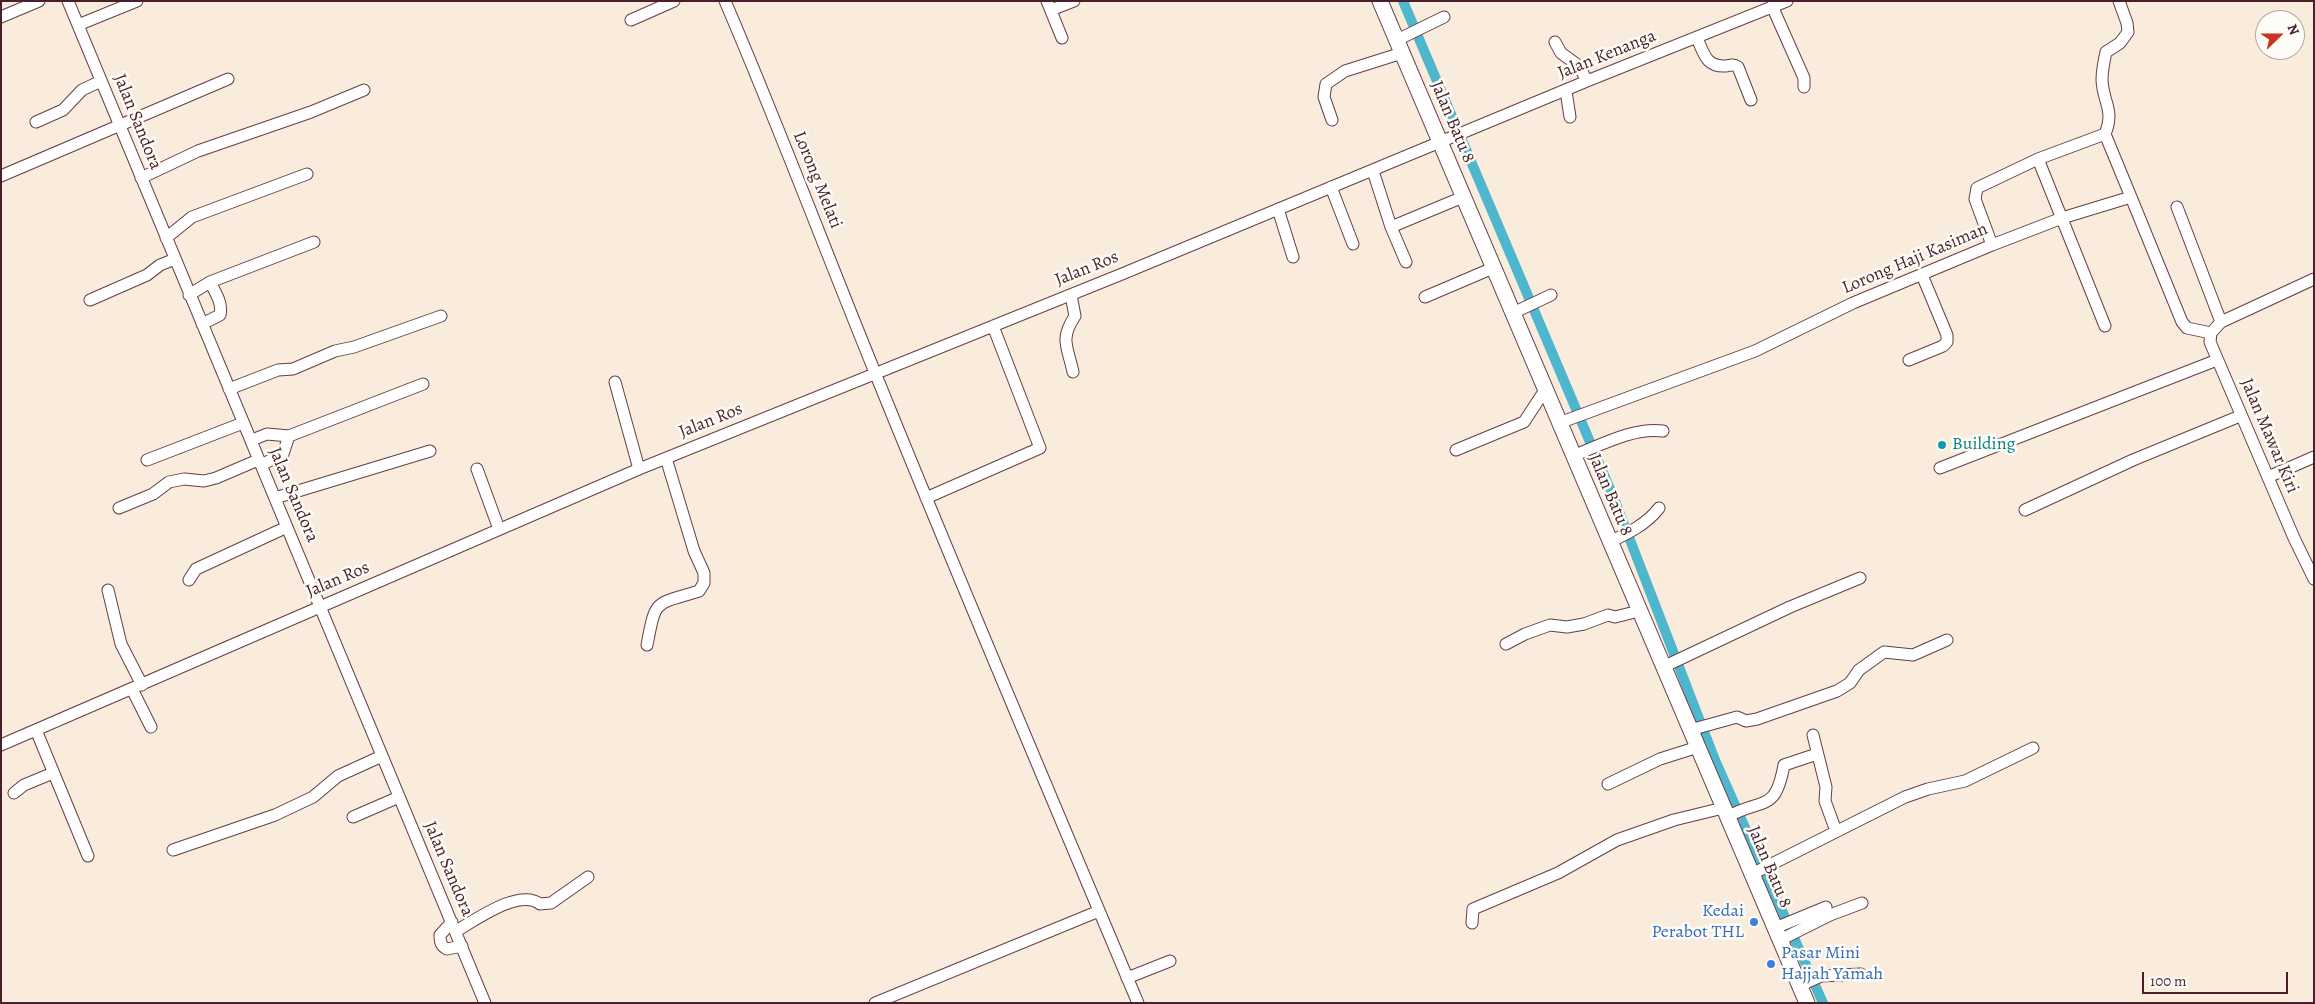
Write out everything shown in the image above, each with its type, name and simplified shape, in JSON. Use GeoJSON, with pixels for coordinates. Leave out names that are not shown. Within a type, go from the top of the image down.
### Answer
{"type":"FeatureCollection","features":[{"type":"Feature","properties":{"kind":"street"},"geometry":{"type":"LineString","coordinates":[[1,18],[39,1]]}},
{"type":"Feature","properties":{"kind":"street","name":"Jalan Sandora"},"geometry":{"type":"LineString","coordinates":[[68,1],[485,1003]]}},
{"type":"Feature","properties":{"kind":"street"},"geometry":{"type":"LineString","coordinates":[[78,25],[137,1]]}},
{"type":"Feature","properties":{"kind":"street"},"geometry":{"type":"LineString","coordinates":[[631,20],[674,1]]}},
{"type":"Feature","properties":{"kind":"street","name":"Lorong Melati"},"geometry":{"type":"LineString","coordinates":[[725,1],[759,80],[926,498],[1138,1003]]}},
{"type":"Feature","properties":{"kind":"street"},"geometry":{"type":"LineString","coordinates":[[1062,38],[1049,6],[1074,1]]}},
{"type":"Feature","properties":{"kind":"street","name":"Jalan Batu 8"},"geometry":{"type":"LineString","coordinates":[[1380,1],[1401,43],[1444,140],[1463,197],[1493,268],[1518,310],[1546,390],[1565,421],[1579,454],[1621,537],[1639,610],[1667,665],[1693,729],[1698,747],[1755,873],[1785,931],[1808,982],[1807,1003]]}},
{"type":"Feature","properties":{"kind":"street","name":"Jalan Kenanga"},"geometry":{"type":"LineString","coordinates":[[1444,140],[1787,1]]}},
{"type":"Feature","properties":{"kind":"street"},"geometry":{"type":"LineString","coordinates":[[2119,1],[2127,23],[2128,32],[2120,43],[2106,52],[2104,59],[2102,81],[2110,121],[2105,134],[2182,322],[2187,328],[2211,333],[2221,322],[2314,279]]}},
{"type":"Feature","properties":{"kind":"street"},"geometry":{"type":"LineString","coordinates":[[1772,6],[1804,78],[1804,87]]}},
{"type":"Feature","properties":{"kind":"street"},"geometry":{"type":"LineString","coordinates":[[1332,120],[1324,97],[1326,84],[1345,71],[1401,43],[1424,26],[1444,18]]}},
{"type":"Feature","properties":{"kind":"street"},"geometry":{"type":"LineString","coordinates":[[1697,38],[1710,64],[1716,66],[1735,65],[1738,67],[1752,100]]}},
{"type":"Feature","properties":{"kind":"street"},"geometry":{"type":"LineString","coordinates":[[1555,42],[1561,53],[1579,66],[1587,81]]}},
{"type":"Feature","properties":{"kind":"street"},"geometry":{"type":"LineString","coordinates":[[1,176],[120,127],[141,115],[228,79]]}},
{"type":"Feature","properties":{"kind":"street"},"geometry":{"type":"LineString","coordinates":[[36,122],[64,110],[82,90],[101,81]]}},
{"type":"Feature","properties":{"kind":"street"},"geometry":{"type":"LineString","coordinates":[[141,178],[198,150],[311,112],[364,90]]}},
{"type":"Feature","properties":{"kind":"street"},"geometry":{"type":"LineString","coordinates":[[1566,91],[1570,117]]}},
{"type":"Feature","properties":{"kind":"street"},"geometry":{"type":"LineString","coordinates":[[1992,244],[1975,199],[1977,188],[2038,159],[2105,134]]}},
{"type":"Feature","properties":{"kind":"street","name":"Jalan Ros"},"geometry":{"type":"LineString","coordinates":[[1,745],[639,469],[1373,171],[1444,140]]}},
{"type":"Feature","properties":{"kind":"street"},"geometry":{"type":"LineString","coordinates":[[2038,159],[2105,326]]}},
{"type":"Feature","properties":{"kind":"street"},"geometry":{"type":"LineString","coordinates":[[1373,171],[1391,227],[1406,262]]}},
{"type":"Feature","properties":{"kind":"street"},"geometry":{"type":"LineString","coordinates":[[166,238],[192,217],[307,174]]}},
{"type":"Feature","properties":{"kind":"street"},"geometry":{"type":"LineString","coordinates":[[1331,187],[1353,244]]}},
{"type":"Feature","properties":{"kind":"street"},"geometry":{"type":"LineString","coordinates":[[1391,227],[1463,197]]}},
{"type":"Feature","properties":{"kind":"street","name":"Lorong Haji Kasiman"},"geometry":{"type":"LineString","coordinates":[[1565,421],[1755,351],[1853,303],[1992,244],[2062,218],[2131,197]]}},
{"type":"Feature","properties":{"kind":"street"},"geometry":{"type":"LineString","coordinates":[[2176,207],[2221,322]]}},
{"type":"Feature","properties":{"kind":"street"},"geometry":{"type":"LineString","coordinates":[[1278,209],[1293,257]]}},
{"type":"Feature","properties":{"kind":"street"},"geometry":{"type":"LineString","coordinates":[[189,295],[210,282],[314,242]]}},
{"type":"Feature","properties":{"kind":"street"},"geometry":{"type":"LineString","coordinates":[[90,300],[147,275],[160,265],[175,260]]}},
{"type":"Feature","properties":{"kind":"street"},"geometry":{"type":"LineString","coordinates":[[1424,297],[1493,268]]}},
{"type":"Feature","properties":{"kind":"street"},"geometry":{"type":"LineString","coordinates":[[1909,360],[1943,346],[1946,342],[1947,335],[1922,275]]}},
{"type":"Feature","properties":{"kind":"street"},"geometry":{"type":"LineString","coordinates":[[202,324],[217,318],[221,312],[218,297],[210,282]]}},
{"type":"Feature","properties":{"kind":"street"},"geometry":{"type":"LineString","coordinates":[[1071,294],[1076,316],[1066,331],[1065,340],[1073,372]]}},
{"type":"Feature","properties":{"kind":"street"},"geometry":{"type":"LineString","coordinates":[[1518,310],[1551,295]]}},
{"type":"Feature","properties":{"kind":"street"},"geometry":{"type":"LineString","coordinates":[[230,389],[278,370],[293,369],[336,351],[354,347],[441,316]]}},
{"type":"Feature","properties":{"kind":"street"},"geometry":{"type":"LineString","coordinates":[[926,498],[1040,448],[993,326]]}},
{"type":"Feature","properties":{"kind":"street","name":"Jalan Mawar Kiri"},"geometry":{"type":"LineString","coordinates":[[2211,333],[2210,342],[2240,416],[2314,579]]}},
{"type":"Feature","properties":{"kind":"street"},"geometry":{"type":"LineString","coordinates":[[1940,468],[2217,360]]}},
{"type":"Feature","properties":{"kind":"street"},"geometry":{"type":"LineString","coordinates":[[615,382],[639,469]]}},
{"type":"Feature","properties":{"kind":"street"},"geometry":{"type":"LineString","coordinates":[[252,440],[266,434],[289,436],[423,384]]}},
{"type":"Feature","properties":{"kind":"street"},"geometry":{"type":"LineString","coordinates":[[1456,450],[1524,422],[1546,390]]}},
{"type":"Feature","properties":{"kind":"street"},"geometry":{"type":"LineString","coordinates":[[2025,510],[2133,460],[2240,416]]}},
{"type":"Feature","properties":{"kind":"street"},"geometry":{"type":"LineString","coordinates":[[147,460],[243,423]]}},
{"type":"Feature","properties":{"kind":"street"},"geometry":{"type":"LineString","coordinates":[[1579,454],[1649,429],[1663,431]]}},
{"type":"Feature","properties":{"kind":"street"},"geometry":{"type":"LineString","coordinates":[[119,508],[153,494],[169,482],[184,479],[204,481],[282,454],[289,436]]}},
{"type":"Feature","properties":{"kind":"street"},"geometry":{"type":"LineString","coordinates":[[275,498],[430,451]]}},
{"type":"Feature","properties":{"kind":"street"},"geometry":{"type":"LineString","coordinates":[[2268,477],[2314,457]]}},
{"type":"Feature","properties":{"kind":"street"},"geometry":{"type":"LineString","coordinates":[[647,645],[654,610],[660,603],[699,591],[704,583],[704,573],[694,551],[666,458]]}},
{"type":"Feature","properties":{"kind":"street"},"geometry":{"type":"LineString","coordinates":[[477,469],[500,529]]}},
{"type":"Feature","properties":{"kind":"street"},"geometry":{"type":"LineString","coordinates":[[1621,537],[1654,514],[1659,508]]}},
{"type":"Feature","properties":{"kind":"street"},"geometry":{"type":"LineString","coordinates":[[188,580],[196,569],[287,527]]}},
{"type":"Feature","properties":{"kind":"street"},"geometry":{"type":"LineString","coordinates":[[1667,665],[1790,607],[1860,578]]}},
{"type":"Feature","properties":{"kind":"street"},"geometry":{"type":"LineString","coordinates":[[108,590],[121,644],[151,728]]}},
{"type":"Feature","properties":{"kind":"street"},"geometry":{"type":"LineString","coordinates":[[1506,644],[1525,634],[1550,625],[1567,627],[1584,624],[1608,615],[1615,618],[1639,610]]}},
{"type":"Feature","properties":{"kind":"street"},"geometry":{"type":"LineString","coordinates":[[1693,729],[1714,722],[1737,718],[1746,721],[1757,719],[1836,691],[1850,682],[1859,670],[1884,652],[1913,655],[1947,640]]}},
{"type":"Feature","properties":{"kind":"street"},"geometry":{"type":"LineString","coordinates":[[36,730],[88,856]]}},
{"type":"Feature","properties":{"kind":"street"},"geometry":{"type":"LineString","coordinates":[[1813,735],[1826,787],[1825,801],[1836,831]]}},
{"type":"Feature","properties":{"kind":"street"},"geometry":{"type":"LineString","coordinates":[[1608,784],[1660,759],[1698,747]]}},
{"type":"Feature","properties":{"kind":"street"},"geometry":{"type":"LineString","coordinates":[[1755,873],[1905,797],[1928,789],[1950,786],[1965,781],[2033,748]]}},
{"type":"Feature","properties":{"kind":"street"},"geometry":{"type":"LineString","coordinates":[[1472,923],[1473,909],[1558,873],[1617,840],[1674,820],[1728,813],[1771,800],[1780,787],[1784,765],[1817,754]]}},
{"type":"Feature","properties":{"kind":"street"},"geometry":{"type":"LineString","coordinates":[[173,850],[275,815],[313,797],[338,776],[382,756]]}},
{"type":"Feature","properties":{"kind":"street"},"geometry":{"type":"LineString","coordinates":[[14,793],[24,785],[53,773]]}},
{"type":"Feature","properties":{"kind":"street"},"geometry":{"type":"LineString","coordinates":[[353,817],[399,797]]}},
{"type":"Feature","properties":{"kind":"street"},"geometry":{"type":"LineString","coordinates":[[462,946],[447,949],[443,947],[440,935],[454,926],[516,899],[534,899],[540,904],[551,903],[588,877]]}},
{"type":"Feature","properties":{"kind":"street"},"geometry":{"type":"LineString","coordinates":[[1785,931],[1826,907],[1862,903]]}},
{"type":"Feature","properties":{"kind":"street"},"geometry":{"type":"LineString","coordinates":[[875,1003],[1099,911]]}},
{"type":"Feature","properties":{"kind":"street"},"geometry":{"type":"LineString","coordinates":[[1128,978],[1170,961]]}},
{"type":"Feature","properties":{"kind":"street"},"geometry":{"type":"LineString","coordinates":[[1808,982],[1860,974]]}},
{"type":"Feature","properties":{"kind":"waterway"},"geometry":{"type":"LineString","coordinates":[[1403,1],[1615,501],[1715,760],[1823,1003]]}},
{"type":"Feature","properties":{"kind":"place","name":"Building"},"geometry":{"type":"Point","coordinates":[1942,445]}},
{"type":"Feature","properties":{"kind":"place","name":"Kedai Perabot THL"},"geometry":{"type":"Point","coordinates":[1754,922]}},
{"type":"Feature","properties":{"kind":"place","name":"Pasar Mini Hajjah Yamah"},"geometry":{"type":"Point","coordinates":[1771,964]}}]}
